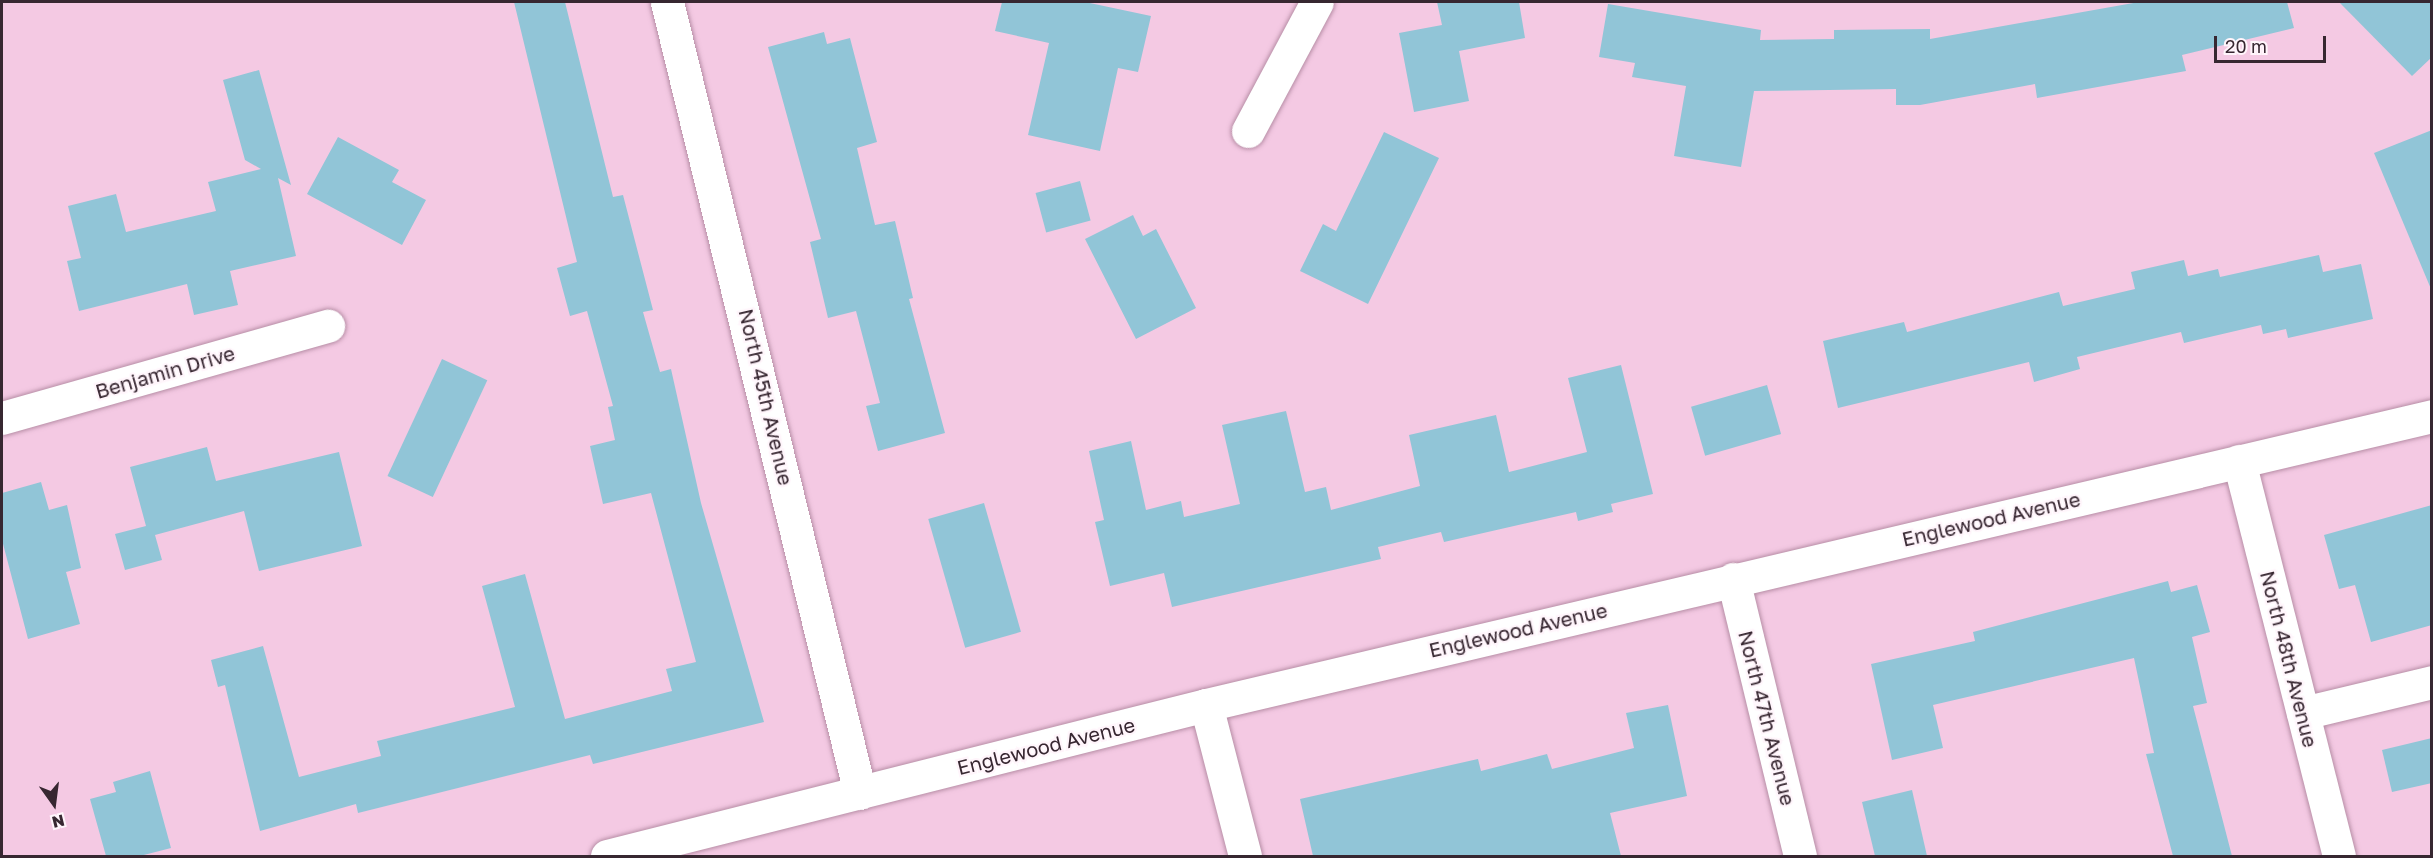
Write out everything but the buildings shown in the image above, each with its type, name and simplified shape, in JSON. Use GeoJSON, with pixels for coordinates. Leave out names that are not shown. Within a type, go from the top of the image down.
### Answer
{"type":"FeatureCollection","features":[{"type":"Feature","properties":{"kind":"street","name":"North 45th Avenue"},"geometry":{"type":"LineString","coordinates":[[668,2],[860,794]]}},
{"type":"Feature","properties":{"kind":"street"},"geometry":{"type":"LineString","coordinates":[[1248,131],[1317,2]]}},
{"type":"Feature","properties":{"kind":"street","name":"Benjamin Drive"},"geometry":{"type":"LineString","coordinates":[[2,418],[328,326]]}},
{"type":"Feature","properties":{"kind":"street","name":"Englewood Avenue"},"geometry":{"type":"LineString","coordinates":[[607,856],[1206,705],[2432,416]]}},
{"type":"Feature","properties":{"kind":"street","name":"North 48th Avenue"},"geometry":{"type":"LineString","coordinates":[[2239,461],[2339,856]]}},
{"type":"Feature","properties":{"kind":"street","name":"North 47th Avenue"},"geometry":{"type":"LineString","coordinates":[[1733,579],[1800,856]]}},
{"type":"Feature","properties":{"kind":"street"},"geometry":{"type":"LineString","coordinates":[[2303,713],[2432,682]]}},
{"type":"Feature","properties":{"kind":"street"},"geometry":{"type":"LineString","coordinates":[[1206,705],[1245,856]]}}]}
